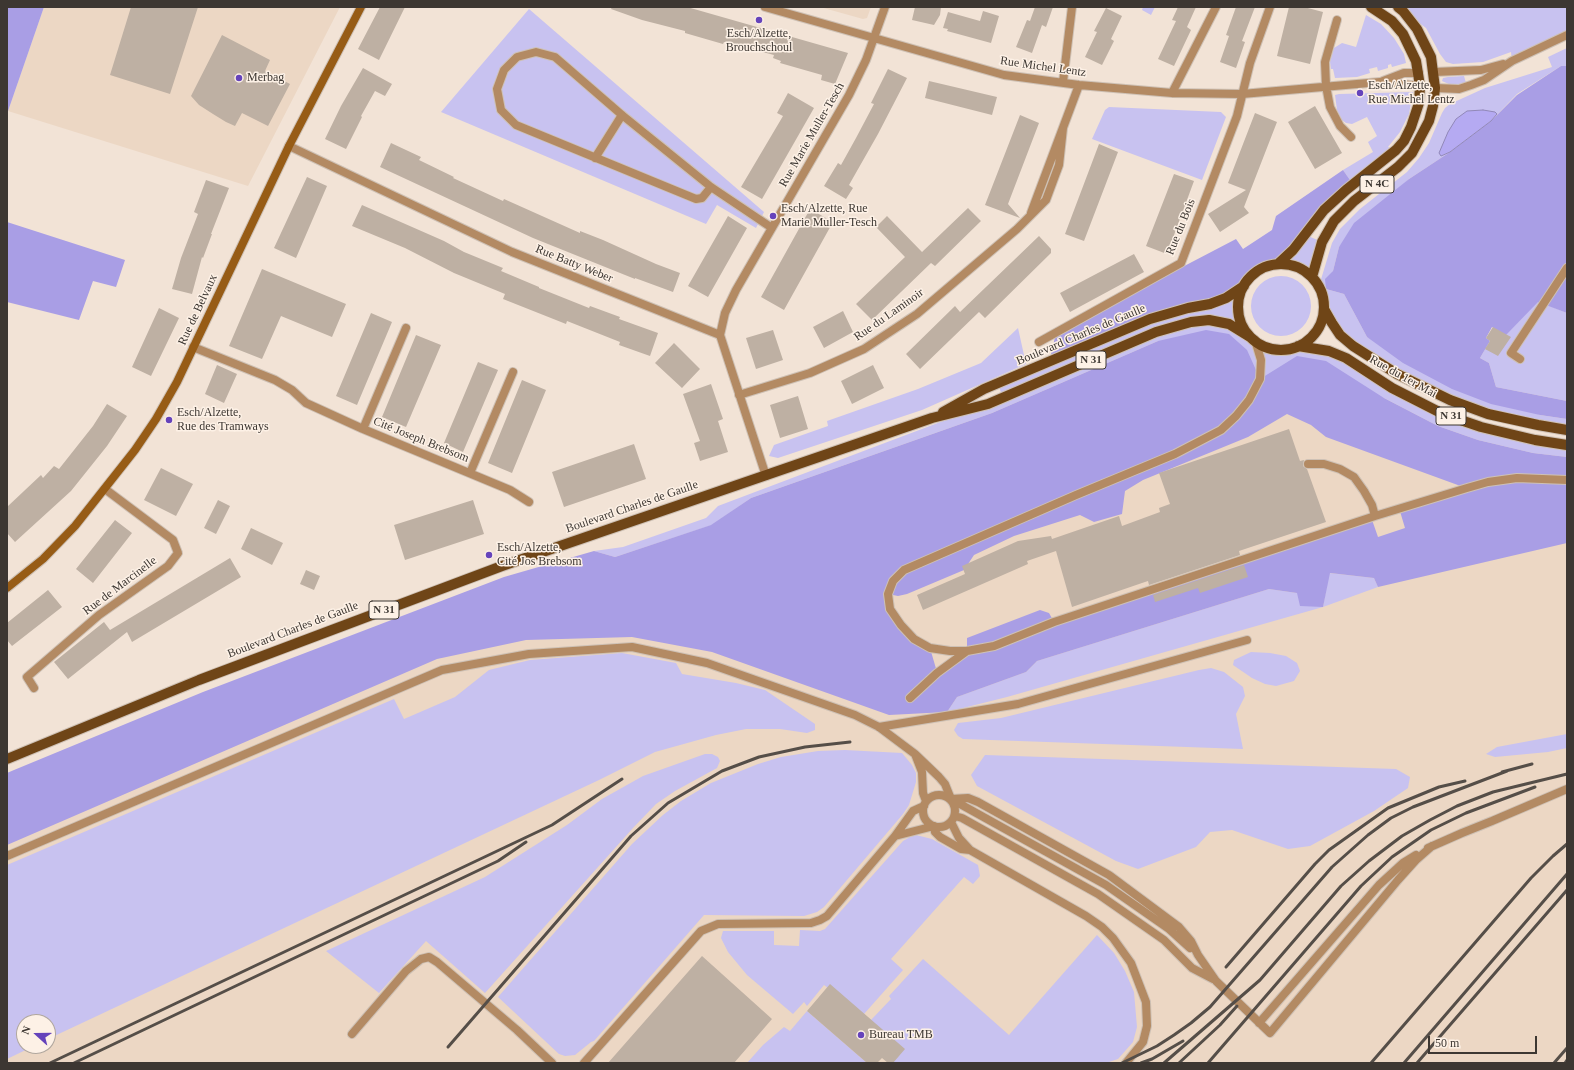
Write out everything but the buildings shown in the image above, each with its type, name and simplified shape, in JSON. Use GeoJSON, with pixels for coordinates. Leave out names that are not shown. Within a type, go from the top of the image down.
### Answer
{"type":"FeatureCollection","features":[{"type":"Feature","properties":{"kind":"main road","name":"N 4C"},"geometry":{"type":"LineString","coordinates":[[1278,264],[1293,250],[1324,210],[1346,190],[1388,158],[1404,140],[1415,116],[1419,103],[1420,86],[1419,72],[1416,61],[1403,34],[1392,21],[1371,7]]}},
{"type":"Feature","properties":{"kind":"main road","name":"N 4C"},"geometry":{"type":"LineString","coordinates":[[1312,277],[1322,242],[1334,221],[1354,201],[1398,167],[1412,152],[1428,121],[1433,106],[1435,88],[1431,57],[1417,29],[1398,7]]}},
{"type":"Feature","properties":{"kind":"main road"},"geometry":{"type":"LineString","coordinates":[[1419,72],[1434,72]]}},
{"type":"Feature","properties":{"kind":"main road"},"geometry":{"type":"LineString","coordinates":[[1420,86],[1435,88]]}},
{"type":"Feature","properties":{"kind":"main road"},"geometry":{"type":"LineString","coordinates":[[1278,264],[1290,265],[1302,269],[1312,277],[1319,286],[1323,297],[1324,309],[1322,321],[1308,340],[1298,346],[1280,350],[1266,347],[1252,338],[1243,325],[1239,312],[1239,298],[1244,286],[1253,275],[1264,267],[1278,264]]}},
{"type":"Feature","properties":{"kind":"main road","name":"Boulevard Charles de Gaulle"},"geometry":{"type":"LineString","coordinates":[[932,418],[984,389],[1150,319],[1188,308],[1210,304],[1244,286]]}},
{"type":"Feature","properties":{"kind":"main road","name":"Rue du 1er Mai"},"geometry":{"type":"LineString","coordinates":[[1324,309],[1340,335],[1353,346],[1397,374],[1450,400],[1488,414],[1567,430]]}},
{"type":"Feature","properties":{"kind":"main road","name":"Boulevard Charles de Gaulle"},"geometry":{"type":"LineString","coordinates":[[7,759],[198,680],[502,566],[932,418],[988,404],[1156,332],[1191,322],[1209,320],[1229,324],[1252,338]]}},
{"type":"Feature","properties":{"kind":"main road","name":"Rue du 1er Mai"},"geometry":{"type":"LineString","coordinates":[[1298,346],[1329,351],[1346,358],[1392,388],[1444,414],[1481,427],[1535,440],[1567,445]]}},
{"type":"Feature","properties":{"kind":"street","name":"Rue de Belvaux"},"geometry":{"type":"LineString","coordinates":[[7,588],[44,560],[75,526],[135,450],[156,419],[177,382],[194,347],[288,146],[361,7]]}},
{"type":"Feature","properties":{"kind":"street","name":"Rue Michel Lentz"},"geometry":{"type":"LineString","coordinates":[[765,7],[1004,75],[1079,85],[1172,93],[1242,94],[1380,82]]}},
{"type":"Feature","properties":{"kind":"street","name":"Rue Marie Muller-Tesch"},"geometry":{"type":"LineString","coordinates":[[720,335],[725,313],[849,95],[875,38],[885,7]]}},
{"type":"Feature","properties":{"kind":"street"},"geometry":{"type":"LineString","coordinates":[[1063,82],[1072,7]]}},
{"type":"Feature","properties":{"kind":"street"},"geometry":{"type":"LineString","coordinates":[[1172,93],[1216,7]]}},
{"type":"Feature","properties":{"kind":"street","name":"Rue du Bois"},"geometry":{"type":"LineString","coordinates":[[1039,342],[1181,263],[1237,116],[1250,63],[1270,7]]}},
{"type":"Feature","properties":{"kind":"street"},"geometry":{"type":"LineString","coordinates":[[1337,20],[1325,62],[1326,86],[1330,107],[1340,126],[1351,137]]}},
{"type":"Feature","properties":{"kind":"street"},"geometry":{"type":"LineString","coordinates":[[1435,88],[1448,90],[1459,89],[1484,80],[1512,61],[1567,35]]}},
{"type":"Feature","properties":{"kind":"street"},"geometry":{"type":"LineString","coordinates":[[711,187],[702,198],[696,199],[516,125],[501,110],[497,89],[504,70],[517,56],[536,52],[555,57],[622,115],[711,187],[772,228]]}},
{"type":"Feature","properties":{"kind":"street"},"geometry":{"type":"LineString","coordinates":[[1434,72],[1481,70],[1512,61]]}},
{"type":"Feature","properties":{"kind":"street"},"geometry":{"type":"LineString","coordinates":[[1380,82],[1404,73],[1419,72]]}},
{"type":"Feature","properties":{"kind":"street"},"geometry":{"type":"LineString","coordinates":[[1380,82],[1420,86]]}},
{"type":"Feature","properties":{"kind":"street","name":"Rue du Laminoir"},"geometry":{"type":"LineString","coordinates":[[740,395],[810,374],[864,350],[917,314],[1017,229],[1030,216],[1079,85]]}},
{"type":"Feature","properties":{"kind":"street"},"geometry":{"type":"LineString","coordinates":[[595,158],[622,115]]}},
{"type":"Feature","properties":{"kind":"street","name":"Rue Batty Weber"},"geometry":{"type":"LineString","coordinates":[[288,146],[512,252],[720,335]]}},
{"type":"Feature","properties":{"kind":"street"},"geometry":{"type":"LineString","coordinates":[[1520,359],[1511,353],[1567,268]]}},
{"type":"Feature","properties":{"kind":"street","name":"Cité Joseph Brebsom"},"geometry":{"type":"LineString","coordinates":[[363,429],[406,328]]}},
{"type":"Feature","properties":{"kind":"street"},"geometry":{"type":"LineString","coordinates":[[720,335],[766,476]]}},
{"type":"Feature","properties":{"kind":"street"},"geometry":{"type":"LineString","coordinates":[[1252,338],[1261,360],[1260,379],[1249,400],[1236,416],[1221,430],[1175,454],[1076,495],[904,570],[893,581],[888,594],[890,609],[901,625],[914,639],[930,648],[950,651],[967,651],[994,646],[1054,622],[1375,516],[1488,482],[1517,478],[1567,480]]}},
{"type":"Feature","properties":{"kind":"street","name":"Cité Joseph Brebsom"},"geometry":{"type":"LineString","coordinates":[[194,347],[275,380],[292,390],[306,403],[363,429],[510,490],[528,502]]}},
{"type":"Feature","properties":{"kind":"street","name":"Cité Joseph Brebsom"},"geometry":{"type":"LineString","coordinates":[[470,474],[513,372]]}},
{"type":"Feature","properties":{"kind":"street"},"geometry":{"type":"LineString","coordinates":[[1308,464],[1324,464],[1340,469],[1354,477],[1364,490],[1375,516]]}},
{"type":"Feature","properties":{"kind":"street","name":"Rue de Marcinelle"},"geometry":{"type":"LineString","coordinates":[[34,688],[27,676],[99,616],[168,566],[178,553],[173,540],[105,489]]}},
{"type":"Feature","properties":{"kind":"street"},"geometry":{"type":"LineString","coordinates":[[879,727],[1018,704],[1247,640]]}},
{"type":"Feature","properties":{"kind":"street"},"geometry":{"type":"LineString","coordinates":[[7,856],[442,670],[529,654],[632,647],[707,663],[855,715],[879,727],[915,754],[939,777],[945,784],[956,809],[953,819],[946,826],[934,826],[895,836]]}},
{"type":"Feature","properties":{"kind":"street"},"geometry":{"type":"LineString","coordinates":[[910,698],[937,673],[967,651]]}},
{"type":"Feature","properties":{"kind":"street"},"geometry":{"type":"LineString","coordinates":[[915,754],[922,772],[925,804]]}},
{"type":"Feature","properties":{"kind":"street"},"geometry":{"type":"LineString","coordinates":[[1260,1023],[1379,885],[1403,864],[1432,846],[1567,789]]}},
{"type":"Feature","properties":{"kind":"street"},"geometry":{"type":"LineString","coordinates":[[934,826],[927,822],[923,812],[925,804],[930,797],[941,794],[1106,885],[1169,929],[1198,955],[1216,981],[1270,1033],[1398,880],[1416,860],[1432,846]]}},
{"type":"Feature","properties":{"kind":"street"},"geometry":{"type":"LineString","coordinates":[[584,1063],[701,931],[718,924],[811,923],[820,920],[827,916],[895,836],[913,810],[925,804]]}},
{"type":"Feature","properties":{"kind":"street"},"geometry":{"type":"LineString","coordinates":[[953,819],[962,818],[1098,894],[1164,940],[1192,968],[1216,981]]}},
{"type":"Feature","properties":{"kind":"street"},"geometry":{"type":"LineString","coordinates":[[953,819],[959,838],[970,850],[1086,916],[1102,927],[1113,938],[1131,963],[1146,1002],[1147,1026],[1143,1042],[1126,1063]]}},
{"type":"Feature","properties":{"kind":"street"},"geometry":{"type":"LineString","coordinates":[[934,826],[935,832],[944,840],[962,849],[970,850]]}},
{"type":"Feature","properties":{"kind":"street"},"geometry":{"type":"LineString","coordinates":[[352,1034],[406,971],[421,959],[429,958],[437,962],[517,1030],[552,1063]]}},
{"type":"Feature","properties":{"kind":"shaded area"},"geometry":{"type":"Polygon","coordinates":[[[7,7],[44,7],[7,114],[7,7]]]}},
{"type":"Feature","properties":{"kind":"shaded area"},"geometry":{"type":"Polygon","coordinates":[[[44,7],[340,7],[248,186],[8,111],[44,7]]]}},
{"type":"Feature","properties":{"kind":"shaded area"},"geometry":{"type":"Polygon","coordinates":[[[820,7],[871,7],[867,18],[863,19],[820,7]]]}},
{"type":"Feature","properties":{"kind":"shaded area"},"geometry":{"type":"Polygon","coordinates":[[[1143,7],[1155,7],[1151,15],[1142,10],[1143,7]]]}},
{"type":"Feature","properties":{"kind":"shaded area"},"geometry":{"type":"Polygon","coordinates":[[[1398,7],[1567,7],[1567,35],[1512,61],[1511,52],[1483,62],[1453,64],[1446,62],[1440,54],[1426,28],[1398,7]]]}},
{"type":"Feature","properties":{"kind":"shaded area"},"geometry":{"type":"Polygon","coordinates":[[[529,9],[764,212],[756,228],[717,205],[706,224],[441,112],[529,9]]]}},
{"type":"Feature","properties":{"kind":"shaded area"},"geometry":{"type":"Polygon","coordinates":[[[1366,15],[1381,24],[1394,38],[1404,54],[1406,63],[1392,67],[1391,64],[1388,65],[1388,68],[1378,71],[1377,67],[1369,69],[1370,73],[1357,77],[1335,78],[1330,62],[1334,48],[1342,43],[1356,47],[1366,15]]]}},
{"type":"Feature","properties":{"kind":"shaded area"},"geometry":{"type":"Polygon","coordinates":[[[1567,48],[1567,66],[1561,66],[1517,94],[1491,121],[1496,114],[1495,112],[1441,156],[1450,152],[1409,179],[1339,247],[1333,271],[1326,289],[1344,294],[1367,337],[1540,415],[1567,419],[1567,430],[1450,400],[1353,346],[1324,309],[1323,297],[1319,286],[1332,243],[1340,229],[1360,209],[1407,172],[1429,143],[1445,108],[1450,104],[1485,88],[1552,67],[1548,57],[1567,48]]]}},
{"type":"Feature","properties":{"kind":"shaded area"},"geometry":{"type":"Polygon","coordinates":[[[1561,66],[1567,66],[1567,313],[1538,302],[1506,335],[1492,327],[1486,338],[1490,341],[1480,358],[1489,363],[1496,387],[1567,401],[1567,419],[1540,415],[1491,404],[1452,389],[1403,363],[1367,337],[1344,294],[1326,289],[1325,279],[1333,271],[1339,247],[1354,223],[1409,179],[1450,152],[1491,121],[1517,95],[1561,66]]]}},
{"type":"Feature","properties":{"kind":"shaded area"},"geometry":{"type":"Polygon","coordinates":[[[1464,76],[1466,83],[1451,85],[1442,81],[1443,78],[1464,76]]]}},
{"type":"Feature","properties":{"kind":"shaded area"},"geometry":{"type":"Polygon","coordinates":[[[1413,92],[1409,114],[1400,132],[1388,147],[1396,150],[1346,190],[1350,180],[1343,170],[1373,152],[1368,142],[1377,136],[1367,117],[1352,124],[1346,123],[1342,120],[1337,110],[1335,95],[1413,92]]]}},
{"type":"Feature","properties":{"kind":"shaded area"},"geometry":{"type":"Polygon","coordinates":[[[1109,107],[1221,112],[1226,117],[1202,180],[1092,139],[1105,110],[1109,107]]]}},
{"type":"Feature","properties":{"kind":"shaded area"},"geometry":{"type":"Polygon","coordinates":[[[1483,110],[1495,112],[1497,114],[1491,121],[1450,152],[1441,156],[1439,153],[1448,132],[1456,119],[1467,111],[1483,110]]]}},
{"type":"Feature","properties":{"kind":"shaded area"},"geometry":{"type":"Polygon","coordinates":[[[1343,170],[1350,180],[1346,190],[1278,264],[1264,267],[1253,275],[1244,286],[1053,360],[1051,354],[1056,333],[1236,239],[1243,249],[1272,230],[1276,216],[1343,170]]]}},
{"type":"Feature","properties":{"kind":"shaded area"},"geometry":{"type":"Polygon","coordinates":[[[7,222],[125,260],[116,287],[93,281],[79,320],[7,302],[7,222]]]}},
{"type":"Feature","properties":{"kind":"shaded area"},"geometry":{"type":"Polygon","coordinates":[[[1306,235],[1322,242],[1312,277],[1302,269],[1290,265],[1278,264],[1306,235]]]}},
{"type":"Feature","properties":{"kind":"shaded area"},"geometry":{"type":"Polygon","coordinates":[[[1281,276],[1293,278],[1306,289],[1309,294],[1311,306],[1309,318],[1298,331],[1293,334],[1281,336],[1269,334],[1256,323],[1253,318],[1251,306],[1253,294],[1264,281],[1269,278],[1281,276]]]}},
{"type":"Feature","properties":{"kind":"shaded area"},"geometry":{"type":"Polygon","coordinates":[[[1244,286],[1239,299],[1239,312],[1243,325],[1250,337],[1266,347],[1280,350],[1298,346],[1316,348],[1443,414],[1567,445],[1567,457],[1533,453],[1478,440],[1438,426],[1384,398],[1260,379],[1158,341],[992,413],[751,498],[712,525],[615,557],[594,551],[623,547],[706,518],[718,506],[1003,398],[998,384],[1244,286]]]}},
{"type":"Feature","properties":{"kind":"shaded area"},"geometry":{"type":"Polygon","coordinates":[[[1538,301],[1567,313],[1567,401],[1496,387],[1489,363],[1480,358],[1490,341],[1486,339],[1493,327],[1506,334],[1538,301]]]}},
{"type":"Feature","properties":{"kind":"shaded area"},"geometry":{"type":"Polygon","coordinates":[[[1018,328],[1026,364],[922,410],[778,458],[769,456],[774,445],[828,426],[827,421],[918,389],[981,363],[1018,328]]]}},
{"type":"Feature","properties":{"kind":"shaded area"},"geometry":{"type":"Polygon","coordinates":[[[1206,330],[1229,334],[1247,350],[1260,379],[1297,356],[1326,361],[1384,398],[1438,426],[1478,440],[1533,453],[1567,457],[1567,543],[1378,587],[1374,578],[1330,573],[1323,607],[1300,606],[1297,593],[1269,589],[1037,661],[1026,672],[957,697],[947,712],[889,715],[712,652],[632,637],[526,640],[437,659],[7,845],[7,773],[203,692],[504,577],[594,551],[615,557],[711,525],[751,498],[992,413],[1158,341],[1206,330]],[[1287,414],[1248,437],[1143,480],[1125,491],[1122,514],[1094,522],[1080,515],[1014,536],[974,555],[964,570],[907,594],[898,596],[888,594],[901,625],[930,648],[937,672],[967,651],[967,638],[1040,610],[1049,613],[1054,622],[1371,517],[1378,537],[1405,528],[1399,508],[1466,488],[1326,437],[1311,425],[1287,414]]]}},
{"type":"Feature","properties":{"kind":"shaded area"},"geometry":{"type":"Polygon","coordinates":[[[1234,370],[1329,408],[1326,437],[1567,457],[1567,1063],[7,1063],[7,832],[453,640],[1234,370]]]}},
{"type":"Feature","properties":{"kind":"shaded area"},"geometry":{"type":"Polygon","coordinates":[[[1329,573],[1374,578],[1378,587],[1323,607],[1329,573]]]}},
{"type":"Feature","properties":{"kind":"shaded area"},"geometry":{"type":"Polygon","coordinates":[[[1269,589],[1297,593],[1323,607],[1007,697],[947,712],[957,697],[1026,672],[1037,661],[1269,589]]]}},
{"type":"Feature","properties":{"kind":"shaded area"},"geometry":{"type":"Polygon","coordinates":[[[1251,652],[1286,656],[1297,663],[1300,671],[1294,681],[1276,686],[1265,684],[1252,678],[1233,665],[1234,660],[1251,652]]]}},
{"type":"Feature","properties":{"kind":"shaded area"},"geometry":{"type":"Polygon","coordinates":[[[622,653],[676,663],[682,674],[736,683],[765,690],[815,724],[815,730],[807,733],[780,729],[746,729],[716,735],[655,752],[599,780],[56,1035],[56,1014],[16,1014],[16,1054],[17,1054],[7,1059],[7,865],[394,699],[404,719],[455,697],[489,670],[530,660],[622,653]]]}},
{"type":"Feature","properties":{"kind":"shaded area"},"geometry":{"type":"Polygon","coordinates":[[[1211,668],[1224,672],[1243,687],[1245,696],[1236,714],[1243,749],[963,739],[958,736],[954,730],[958,723],[1001,718],[1211,668]]]}},
{"type":"Feature","properties":{"kind":"shaded area"},"geometry":{"type":"Polygon","coordinates":[[[1567,734],[1567,748],[1548,752],[1495,757],[1486,754],[1497,747],[1567,734]]]}},
{"type":"Feature","properties":{"kind":"shaded area"},"geometry":{"type":"Polygon","coordinates":[[[845,750],[902,753],[912,765],[916,773],[916,782],[909,805],[903,814],[824,907],[817,912],[804,916],[704,915],[594,1041],[575,1055],[565,1056],[559,1054],[498,997],[632,844],[663,815],[681,801],[711,783],[758,764],[781,757],[818,751],[845,750]]]}},
{"type":"Feature","properties":{"kind":"shaded area"},"geometry":{"type":"Polygon","coordinates":[[[705,754],[712,754],[718,757],[720,761],[717,768],[675,791],[656,804],[485,993],[426,941],[379,993],[326,951],[485,877],[567,825],[602,799],[643,776],[705,754]]]}},
{"type":"Feature","properties":{"kind":"shaded area"},"geometry":{"type":"Polygon","coordinates":[[[985,755],[1396,769],[1410,777],[1408,788],[1374,811],[1310,846],[1288,849],[1232,830],[1210,832],[1196,847],[1138,869],[1116,861],[977,786],[971,775],[985,755]]]}},
{"type":"Feature","properties":{"kind":"shaded area"},"geometry":{"type":"Polygon","coordinates":[[[916,835],[932,839],[978,865],[980,876],[973,884],[964,877],[891,959],[903,970],[864,1014],[824,985],[807,1006],[804,1002],[793,1014],[747,975],[728,952],[721,938],[723,931],[774,931],[774,945],[799,946],[800,930],[820,931],[825,929],[903,841],[916,835]]]}},
{"type":"Feature","properties":{"kind":"shaded area"},"geometry":{"type":"Polygon","coordinates":[[[1097,935],[1114,953],[1125,971],[1134,992],[1137,1027],[1133,1042],[1118,1059],[1106,1063],[893,1063],[871,1020],[891,999],[889,996],[923,959],[1009,1035],[1097,935]]]}},
{"type":"Feature","properties":{"kind":"shaded area"},"geometry":{"type":"Polygon","coordinates":[[[807,1011],[867,1063],[747,1063],[763,1045],[784,1027],[790,1031],[807,1011]]]}},
{"type":"Feature","properties":{"kind":"railway"},"geometry":{"type":"LineString","coordinates":[[448,1047],[631,836],[668,803],[722,771],[759,757],[805,747],[850,742]]}},
{"type":"Feature","properties":{"kind":"railway"},"geometry":{"type":"LineString","coordinates":[[1502,772],[1532,764]]}},
{"type":"Feature","properties":{"kind":"railway"},"geometry":{"type":"LineString","coordinates":[[1122,1063],[1157,1046],[1191,1023],[1210,1007],[1332,867],[1368,835],[1391,818],[1413,807],[1507,771]]}},
{"type":"Feature","properties":{"kind":"railway"},"geometry":{"type":"LineString","coordinates":[[1164,1063],[1260,980],[1341,886],[1369,861],[1402,836],[1457,806],[1493,792],[1567,774]]}},
{"type":"Feature","properties":{"kind":"railway"},"geometry":{"type":"LineString","coordinates":[[50,1063],[552,825],[622,779]]}},
{"type":"Feature","properties":{"kind":"railway"},"geometry":{"type":"LineString","coordinates":[[1226,967],[1315,864],[1329,850],[1388,808],[1439,787],[1465,781]]}},
{"type":"Feature","properties":{"kind":"railway"},"geometry":{"type":"LineString","coordinates":[[1208,1063],[1361,886],[1392,857],[1431,830],[1466,813],[1535,787]]}},
{"type":"Feature","properties":{"kind":"railway"},"geometry":{"type":"LineString","coordinates":[[74,1063],[498,861],[526,842]]}},
{"type":"Feature","properties":{"kind":"railway"},"geometry":{"type":"LineString","coordinates":[[1371,1063],[1531,878],[1567,844]]}},
{"type":"Feature","properties":{"kind":"railway"},"geometry":{"type":"LineString","coordinates":[[1404,1063],[1567,874]]}},
{"type":"Feature","properties":{"kind":"railway"},"geometry":{"type":"LineString","coordinates":[[1417,1063],[1567,890]]}},
{"type":"Feature","properties":{"kind":"railway"},"geometry":{"type":"LineString","coordinates":[[1179,1063],[1220,1025],[1237,1006]]}},
{"type":"Feature","properties":{"kind":"railway"},"geometry":{"type":"LineString","coordinates":[[1141,1063],[1152,1059],[1183,1041]]}},
{"type":"Feature","properties":{"kind":"railway"},"geometry":{"type":"LineString","coordinates":[[1554,1063],[1567,1048]]}},
{"type":"Feature","properties":{"kind":"place","name":"Esch/Alzette, Brouchschoul"},"geometry":{"type":"Point","coordinates":[759,20]}},
{"type":"Feature","properties":{"kind":"place","name":"Merbag"},"geometry":{"type":"Point","coordinates":[239,78]}},
{"type":"Feature","properties":{"kind":"place","name":"Esch/Alzette, Rue Michel Lentz"},"geometry":{"type":"Point","coordinates":[1360,93]}},
{"type":"Feature","properties":{"kind":"place","name":"Esch/Alzette, Rue Marie Muller-Tesch"},"geometry":{"type":"Point","coordinates":[773,216]}},
{"type":"Feature","properties":{"kind":"place","name":"Esch/Alzette, Rue des Tramways"},"geometry":{"type":"Point","coordinates":[169,420]}},
{"type":"Feature","properties":{"kind":"place","name":"Esch/Alzette, Cité Jos Brebsom"},"geometry":{"type":"Point","coordinates":[489,555]}},
{"type":"Feature","properties":{"kind":"place","name":"Bureau TMB"},"geometry":{"type":"Point","coordinates":[861,1035]}}]}
